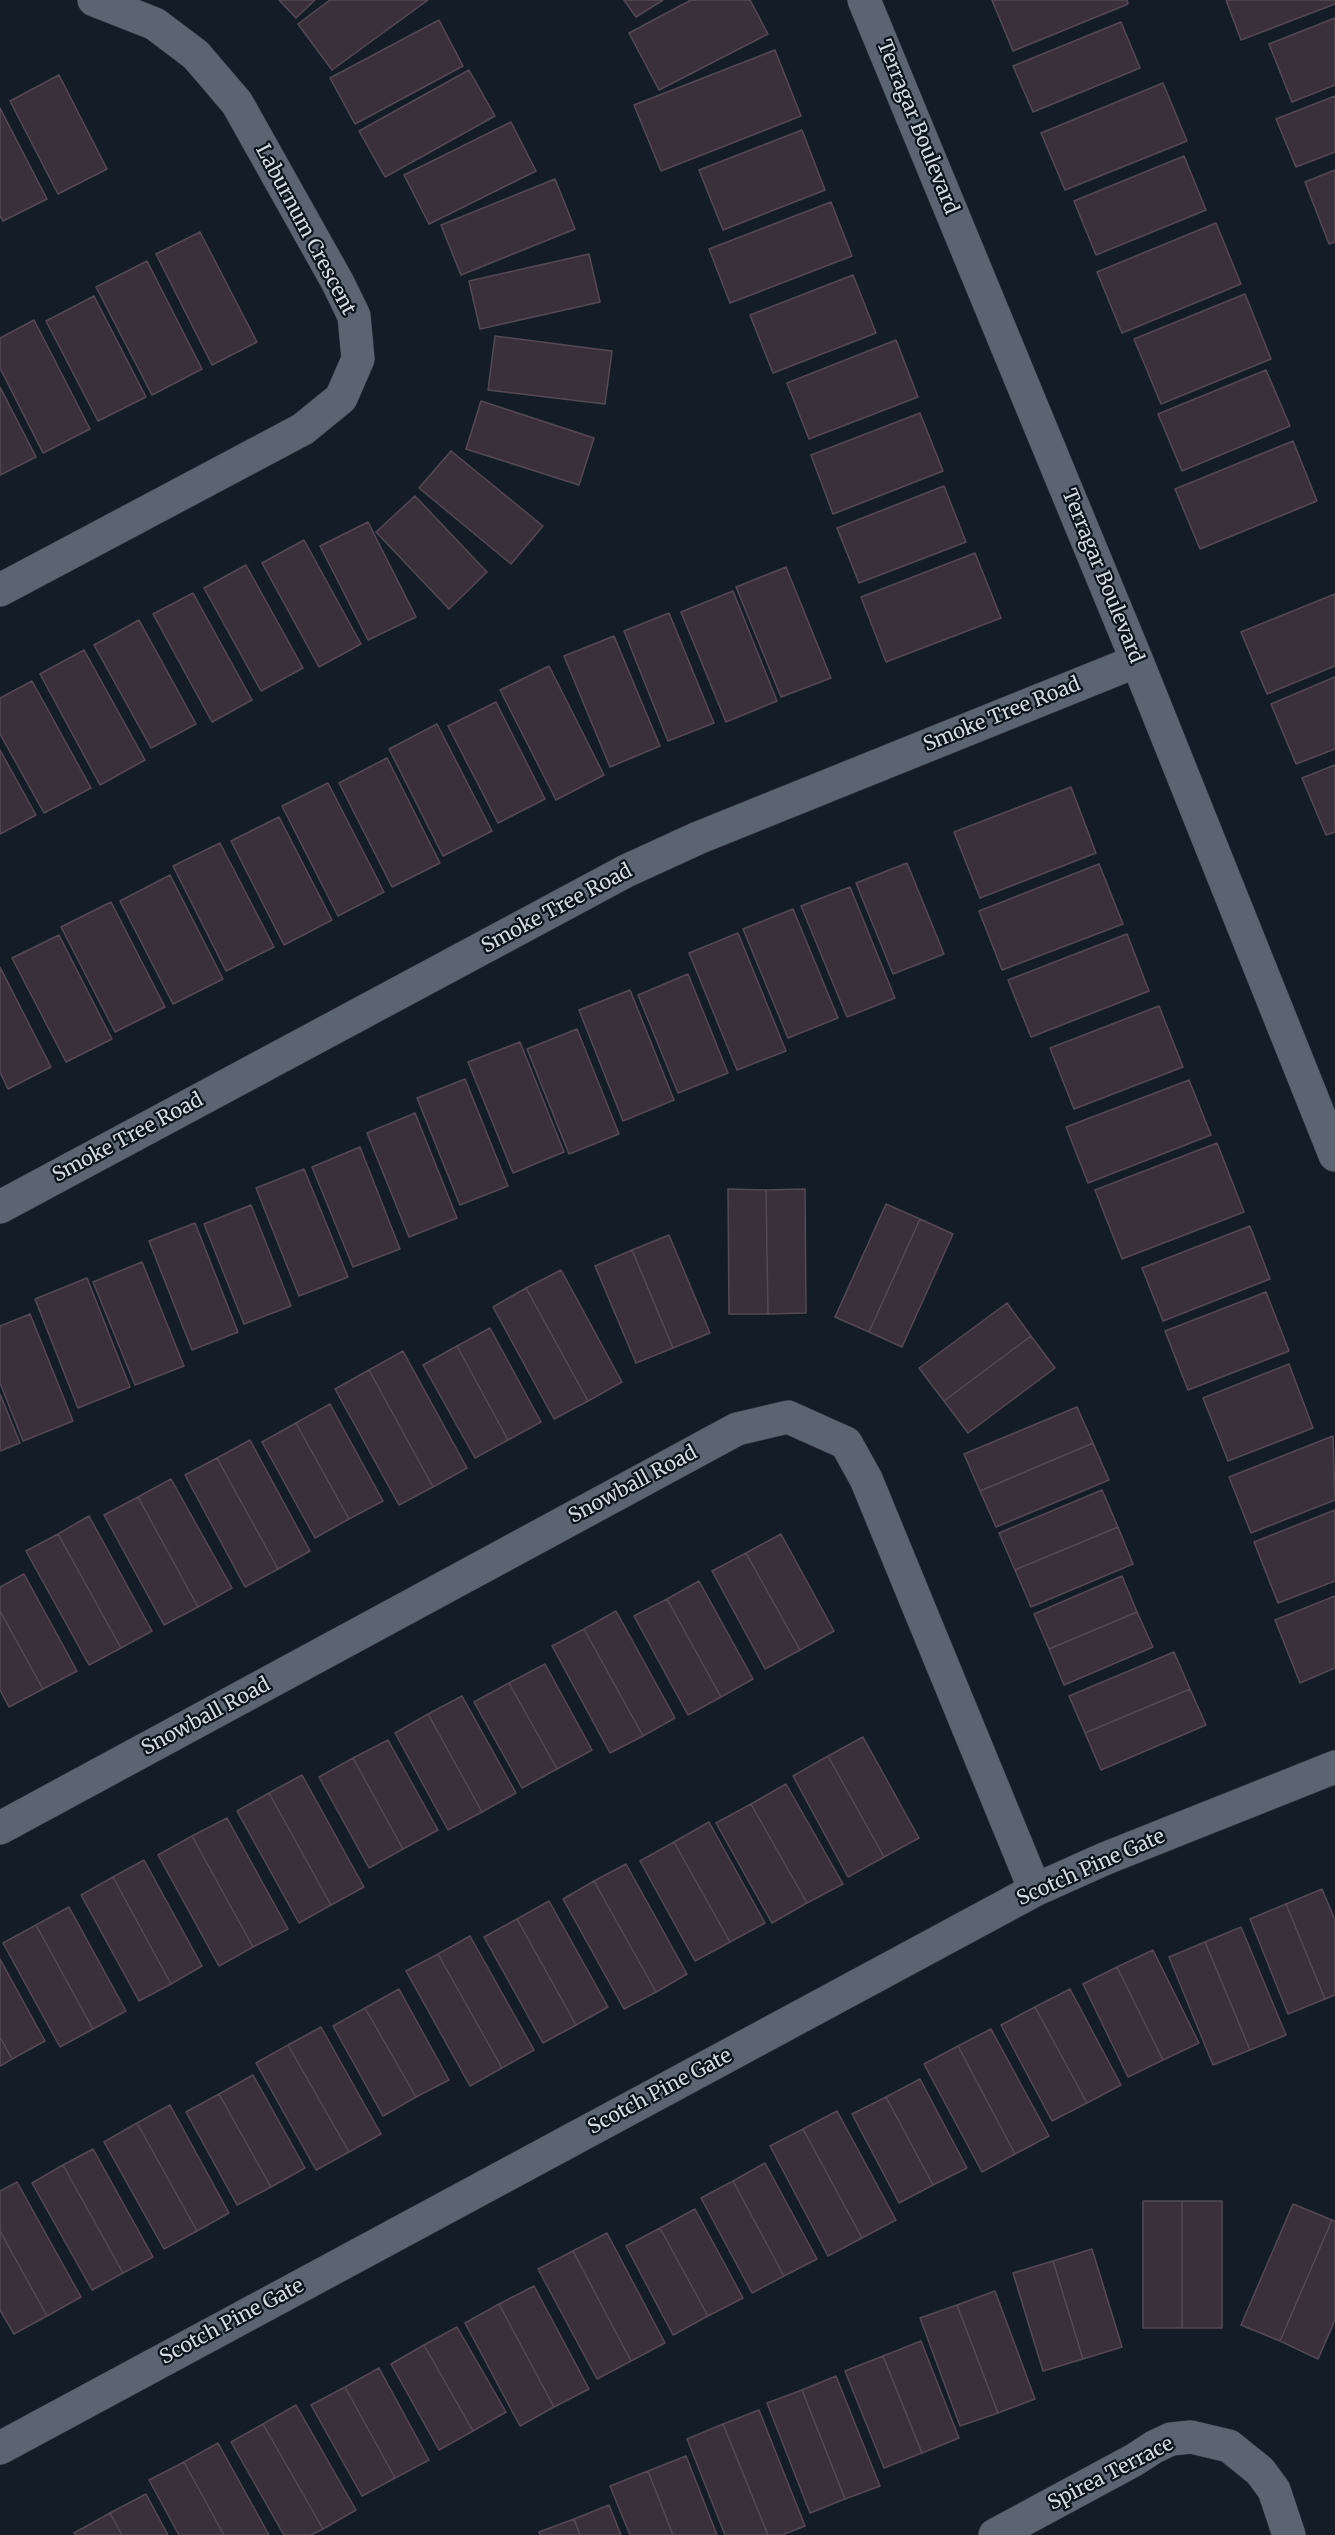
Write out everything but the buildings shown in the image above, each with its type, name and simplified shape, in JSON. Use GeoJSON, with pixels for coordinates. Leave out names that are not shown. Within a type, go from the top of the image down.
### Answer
{"type":"FeatureCollection","features":[{"type":"Feature","properties":{"kind":"street","name":"Laburnum Crescent"},"geometry":{"type":"LineString","coordinates":[[0,590],[303,429],[341,398],[358,359],[354,316],[338,283],[237,103],[196,55],[155,24],[94,0]]}},
{"type":"Feature","properties":{"kind":"street","name":"Terragar Boulevard"},"geometry":{"type":"LineString","coordinates":[[864,0],[1137,661],[1335,1155]]}},
{"type":"Feature","properties":{"kind":"street","name":"Smoke Tree Road"},"geometry":{"type":"LineString","coordinates":[[0,1207],[626,871],[698,838],[1137,661]]}},
{"type":"Feature","properties":{"kind":"street","name":"Snowball Road"},"geometry":{"type":"LineString","coordinates":[[0,1828],[737,1429],[788,1417],[846,1443],[866,1479],[1035,1890]]}},
{"type":"Feature","properties":{"kind":"street","name":"Scotch Pine Gate"},"geometry":{"type":"LineString","coordinates":[[0,2448],[1035,1890],[1104,1858],[1335,1767]]}},
{"type":"Feature","properties":{"kind":"street","name":"Spirea Terrace"},"geometry":{"type":"LineString","coordinates":[[995,2535],[1154,2447],[1171,2439],[1191,2437],[1229,2446],[1260,2471],[1274,2490],[1289,2535]]}}]}
